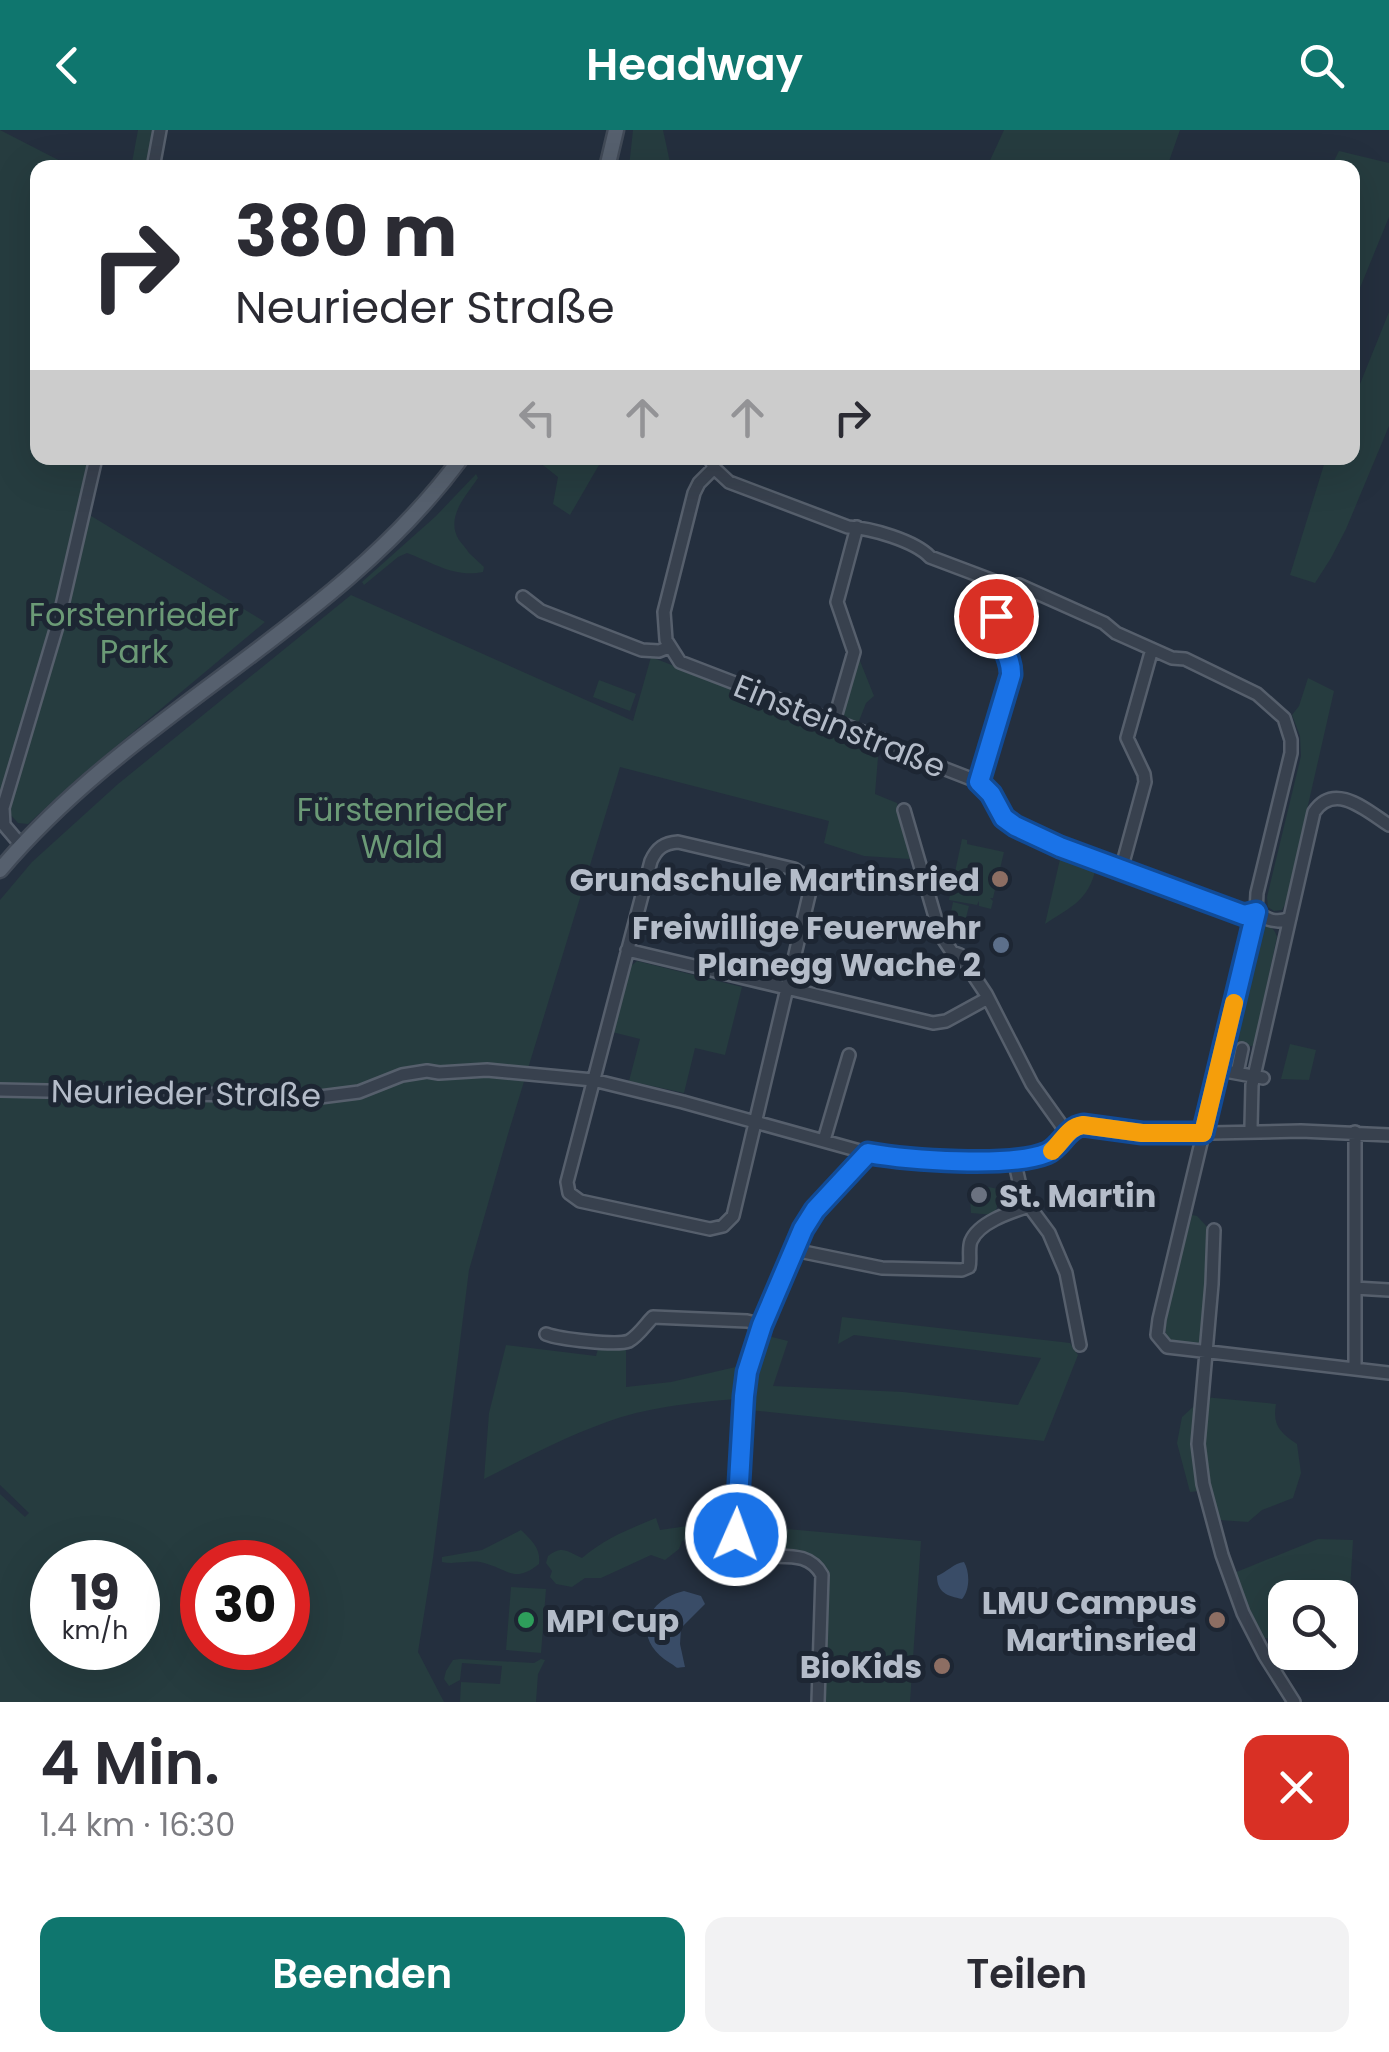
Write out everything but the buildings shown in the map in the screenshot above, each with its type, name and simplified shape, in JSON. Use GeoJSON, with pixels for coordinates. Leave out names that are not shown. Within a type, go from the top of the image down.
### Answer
{"type":"FeatureCollection","features":[{"type":"Feature","properties":{"kind":"main road"},"geometry":{"type":"LineString","coordinates":[[609,160],[616,130]]}},
{"type":"Feature","properties":{"kind":"main road"},"geometry":{"type":"LineString","coordinates":[[0,870],[76,793],[304,614],[368,558],[439,488],[456,465]]}},
{"type":"Feature","properties":{"kind":"street"},"geometry":{"type":"LineString","coordinates":[[154,160],[160,130]]}},
{"type":"Feature","properties":{"kind":"street"},"geometry":{"type":"LineString","coordinates":[[21,845],[4,825],[3,808],[58,622],[94,465]]}},
{"type":"Feature","properties":{"kind":"street"},"geometry":{"type":"LineString","coordinates":[[523,597],[541,610],[642,650],[668,648],[664,612],[694,493],[711,465]]}},
{"type":"Feature","properties":{"kind":"street"},"geometry":{"type":"LineString","coordinates":[[714,465],[729,482],[745,489],[848,527],[864,528],[922,548],[930,557],[1007,586],[1019,585],[1104,623],[1116,633],[1172,658],[1185,659],[1257,694],[1284,718],[1292,740],[1291,753],[1157,1335],[1167,1347],[1389,1373]]}},
{"type":"Feature","properties":{"kind":"street"},"geometry":{"type":"LineString","coordinates":[[834,721],[854,652],[837,602],[857,527]]}},
{"type":"Feature","properties":{"kind":"street"},"geometry":{"type":"LineString","coordinates":[[979,782],[1011,675],[1009,657],[994,624],[1007,586]]}},
{"type":"Feature","properties":{"kind":"street","name":"Einsteinstraße"},"geometry":{"type":"LineString","coordinates":[[668,648],[684,665],[882,740],[894,749],[979,782],[991,794],[1004,818],[1060,847],[1244,915],[1256,912],[1281,922],[1290,918]]}},
{"type":"Feature","properties":{"kind":"street"},"geometry":{"type":"LineString","coordinates":[[1121,870],[1145,782],[1127,738],[1152,649]]}},
{"type":"Feature","properties":{"kind":"street"},"geometry":{"type":"LineString","coordinates":[[1253,1116],[1263,1036],[1314,812],[1326,800],[1342,798],[1389,825]]}},
{"type":"Feature","properties":{"kind":"street"},"geometry":{"type":"LineString","coordinates":[[904,810],[940,934],[952,952],[960,955],[988,998],[1032,1084],[1067,1133],[1083,1125],[1142,1133],[1203,1133],[1253,1116],[1389,1135]]}},
{"type":"Feature","properties":{"kind":"street"},"geometry":{"type":"LineString","coordinates":[[667,843],[689,844],[794,869],[803,875],[810,890],[732,1216],[724,1226],[710,1229],[580,1201],[570,1193],[567,1182],[627,950],[656,852],[667,843]]}},
{"type":"Feature","properties":{"kind":"street"},"geometry":{"type":"LineString","coordinates":[[627,950],[933,1023],[946,1021],[988,998]]}},
{"type":"Feature","properties":{"kind":"street"},"geometry":{"type":"LineString","coordinates":[[1258,1077],[1231,1072],[1242,1048],[1263,1036]]}},
{"type":"Feature","properties":{"kind":"street"},"geometry":{"type":"LineString","coordinates":[[824,1140],[849,1055]]}},
{"type":"Feature","properties":{"kind":"street","name":"Neurieder Straße"},"geometry":{"type":"LineString","coordinates":[[0,1090],[320,1097],[359,1092],[402,1075],[488,1070],[593,1080],[868,1153],[944,1160],[1014,1159],[1050,1152],[1067,1133]]}},
{"type":"Feature","properties":{"kind":"street"},"geometry":{"type":"LineString","coordinates":[[1355,1132],[1355,1368]]}},
{"type":"Feature","properties":{"kind":"street"},"geometry":{"type":"LineString","coordinates":[[818,1702],[822,1575],[816,1564],[801,1557],[753,1554],[740,1544],[736,1535],[744,1396],[762,1325],[794,1250],[815,1210],[868,1153]]}},
{"type":"Feature","properties":{"kind":"street"},"geometry":{"type":"LineString","coordinates":[[1014,1159],[1021,1190],[1058,1252],[1072,1294],[1080,1345]]}},
{"type":"Feature","properties":{"kind":"street"},"geometry":{"type":"LineString","coordinates":[[794,1250],[882,1268],[962,1270],[969,1267],[972,1240],[996,1218],[1029,1206]]}},
{"type":"Feature","properties":{"kind":"street"},"geometry":{"type":"LineString","coordinates":[[1214,1230],[1198,1444],[1204,1492],[1243,1612],[1294,1702]]}},
{"type":"Feature","properties":{"kind":"street"},"geometry":{"type":"LineString","coordinates":[[1356,1288],[1389,1290]]}},
{"type":"Feature","properties":{"kind":"street"},"geometry":{"type":"LineString","coordinates":[[546,1334],[558,1339],[622,1342],[633,1338],[653,1317],[762,1325]]}},
{"type":"Feature","properties":{"kind":"green space"},"geometry":{"type":"Polygon","coordinates":[[[0,130],[58,160],[30,160],[30,465],[90,465],[51,633],[0,805],[0,130]]]}},
{"type":"Feature","properties":{"kind":"green space"},"geometry":{"type":"Polygon","coordinates":[[[138,130],[156,130],[150,160],[132,160],[138,130]]]}},
{"type":"Feature","properties":{"kind":"green space"},"geometry":{"type":"Polygon","coordinates":[[[633,130],[663,130],[669,160],[630,160],[633,130]]]}},
{"type":"Feature","properties":{"kind":"green space"},"geometry":{"type":"Polygon","coordinates":[[[1004,130],[1180,130],[1169,160],[990,160],[1004,130]]]}},
{"type":"Feature","properties":{"kind":"green space"},"geometry":{"type":"Polygon","coordinates":[[[1339,151],[1389,163],[1389,217],[1360,288],[1360,160],[1334,160],[1339,151]]]}},
{"type":"Feature","properties":{"kind":"green space"},"geometry":{"type":"Polygon","coordinates":[[[1389,312],[1389,426],[1346,529],[1315,583],[1290,575],[1324,465],[1360,465],[1360,384],[1389,312]]]}},
{"type":"Feature","properties":{"kind":"green space"},"geometry":{"type":"Polygon","coordinates":[[[543,465],[599,465],[570,515],[553,504],[558,477],[543,465]]]}},
{"type":"Feature","properties":{"kind":"green space"},"geometry":{"type":"Polygon","coordinates":[[[476,474],[478,478],[459,507],[454,523],[459,540],[484,567],[483,572],[453,571],[407,553],[364,585],[362,582],[476,474]]]}},
{"type":"Feature","properties":{"kind":"green space","name":"Forstenrieder Park"},"geometry":{"type":"Polygon","coordinates":[[[88,514],[265,622],[28,824],[18,823],[10,814],[13,791],[88,514]]]}},
{"type":"Feature","properties":{"kind":"green space","name":"Fürstenrieder Wald"},"geometry":{"type":"Polygon","coordinates":[[[351,595],[633,721],[651,657],[879,745],[875,794],[897,803],[910,859],[864,856],[824,843],[829,821],[620,767],[469,1270],[418,1652],[444,1702],[0,1702],[0,1494],[25,1517],[29,1513],[0,1485],[0,900],[32,862],[118,784],[351,595]]]}},
{"type":"Feature","properties":{"kind":"green space"},"geometry":{"type":"Polygon","coordinates":[[[858,656],[874,696],[854,723],[842,719],[840,714],[858,656]]]}},
{"type":"Feature","properties":{"kind":"green space"},"geometry":{"type":"Polygon","coordinates":[[[1308,678],[1334,691],[1286,902],[1282,910],[1274,911],[1268,907],[1267,897],[1301,756],[1300,736],[1292,715],[1308,678]]]}},
{"type":"Feature","properties":{"kind":"green space"},"geometry":{"type":"Polygon","coordinates":[[[599,680],[636,694],[630,711],[593,697],[599,680]]]}},
{"type":"Feature","properties":{"kind":"green space"},"geometry":{"type":"Polygon","coordinates":[[[962,839],[967,844],[1004,852],[990,898],[991,909],[979,906],[979,901],[977,905],[949,900],[962,839]]]}},
{"type":"Feature","properties":{"kind":"green space"},"geometry":{"type":"Polygon","coordinates":[[[1061,855],[1096,868],[1083,895],[1045,924],[1061,855]]]}},
{"type":"Feature","properties":{"kind":"green space"},"geometry":{"type":"Polygon","coordinates":[[[953,902],[969,906],[962,934],[947,931],[953,902]]]}},
{"type":"Feature","properties":{"kind":"green space"},"geometry":{"type":"Polygon","coordinates":[[[1273,929],[1277,937],[1264,1008],[1256,1045],[1241,1048],[1234,1066],[1227,1063],[1259,930],[1273,929]]]}},
{"type":"Feature","properties":{"kind":"green space"},"geometry":{"type":"Polygon","coordinates":[[[637,961],[742,987],[725,1055],[695,1048],[684,1093],[629,1081],[640,1039],[612,1032],[630,967],[637,961]]]}},
{"type":"Feature","properties":{"kind":"green space"},"geometry":{"type":"Polygon","coordinates":[[[1290,1044],[1316,1050],[1309,1080],[1281,1079],[1290,1044]]]}},
{"type":"Feature","properties":{"kind":"green space"},"geometry":{"type":"Polygon","coordinates":[[[974,1184],[1003,1190],[994,1215],[971,1213],[974,1184]]]}},
{"type":"Feature","properties":{"kind":"green space"},"geometry":{"type":"Polygon","coordinates":[[[1192,1215],[1211,1231],[1203,1346],[1177,1343],[1166,1334],[1171,1297],[1192,1215]]]}},
{"type":"Feature","properties":{"kind":"green space"},"geometry":{"type":"Polygon","coordinates":[[[842,1317],[1070,1343],[1078,1355],[1044,1441],[749,1410],[768,1336],[788,1341],[773,1386],[903,1392],[1018,1405],[1041,1358],[854,1335],[838,1344],[842,1317]]]}},
{"type":"Feature","properties":{"kind":"green space"},"geometry":{"type":"Polygon","coordinates":[[[506,1345],[596,1356],[599,1345],[626,1345],[626,1387],[671,1382],[740,1366],[733,1392],[735,1399],[669,1406],[620,1418],[558,1442],[484,1479],[489,1413],[506,1345]]]}},
{"type":"Feature","properties":{"kind":"green space"},"geometry":{"type":"Polygon","coordinates":[[[1204,1397],[1276,1404],[1279,1428],[1297,1444],[1301,1473],[1293,1498],[1262,1510],[1248,1522],[1219,1520],[1208,1490],[1190,1492],[1177,1443],[1182,1417],[1204,1397]]]}},
{"type":"Feature","properties":{"kind":"green space"},"geometry":{"type":"Polygon","coordinates":[[[656,1518],[660,1530],[708,1523],[708,1534],[682,1541],[679,1549],[665,1560],[651,1555],[601,1578],[585,1578],[572,1587],[556,1584],[550,1577],[552,1571],[546,1563],[553,1553],[565,1550],[582,1558],[608,1540],[656,1518]]]}},
{"type":"Feature","properties":{"kind":"green space"},"geometry":{"type":"Polygon","coordinates":[[[741,1525],[921,1541],[910,1702],[821,1702],[818,1561],[753,1552],[741,1535],[741,1525]]]}},
{"type":"Feature","properties":{"kind":"green space"},"geometry":{"type":"Polygon","coordinates":[[[521,1530],[539,1553],[539,1564],[523,1573],[479,1562],[442,1562],[442,1557],[482,1550],[521,1530]]]}},
{"type":"Feature","properties":{"kind":"green space"},"geometry":{"type":"Polygon","coordinates":[[[1318,1539],[1353,1540],[1351,1580],[1268,1580],[1268,1638],[1262,1638],[1234,1573],[1318,1539]]]}},
{"type":"Feature","properties":{"kind":"green space","name":"MPI Cup"},"geometry":{"type":"Polygon","coordinates":[[[511,1587],[546,1589],[541,1653],[506,1650],[511,1587]]]}},
{"type":"Feature","properties":{"kind":"green space"},"geometry":{"type":"Polygon","coordinates":[[[453,1660],[534,1663],[545,1660],[538,1674],[536,1702],[460,1702],[461,1682],[500,1684],[502,1666],[462,1663],[460,1680],[449,1686],[444,1679],[446,1671],[453,1660]]]}},
{"type":"Feature","properties":{"kind":"water"},"geometry":{"type":"Polygon","coordinates":[[[964,1562],[968,1581],[962,1599],[944,1593],[937,1576],[964,1562]]]}},
{"type":"Feature","properties":{"kind":"water"},"geometry":{"type":"Polygon","coordinates":[[[684,1591],[701,1596],[705,1604],[681,1628],[685,1667],[678,1668],[650,1643],[647,1622],[659,1603],[684,1591]]]}},
{"type":"Feature","properties":{"kind":"slow traffic"},"geometry":{"type":"LineString","coordinates":[[1052,1151],[1067,1133],[1083,1125],[1142,1133],[1203,1133],[1234,1003]]}},
{"type":"Feature","properties":{"kind":"place","name":"Grundschule Martinsried"},"geometry":{"type":"Point","coordinates":[1000,879]}},
{"type":"Feature","properties":{"kind":"place","name":"Freiwillige Feuerwehr Planegg Wache 2"},"geometry":{"type":"Point","coordinates":[1001,945]}},
{"type":"Feature","properties":{"kind":"place","name":"St. Martin"},"geometry":{"type":"Point","coordinates":[979,1195]}},
{"type":"Feature","properties":{"kind":"place","name":"MPI Cup"},"geometry":{"type":"Point","coordinates":[526,1620]}},
{"type":"Feature","properties":{"kind":"place","name":"LMU Campus Martinsried"},"geometry":{"type":"Point","coordinates":[1217,1620]}},
{"type":"Feature","properties":{"kind":"place","name":"BioKids"},"geometry":{"type":"Point","coordinates":[942,1666]}},
{"type":"Feature","properties":{"kind":"route"},"geometry":{"type":"LineString","coordinates":[[736,1535],[744,1396],[762,1325],[803,1229],[815,1210],[868,1153],[944,1160],[1038,1156],[1050,1152],[1067,1133],[1083,1125],[1142,1133],[1203,1133],[1256,912],[1244,915],[1060,847],[1004,818],[991,794],[979,782],[1011,675],[1009,657],[996,632],[996,616]]}}]}
